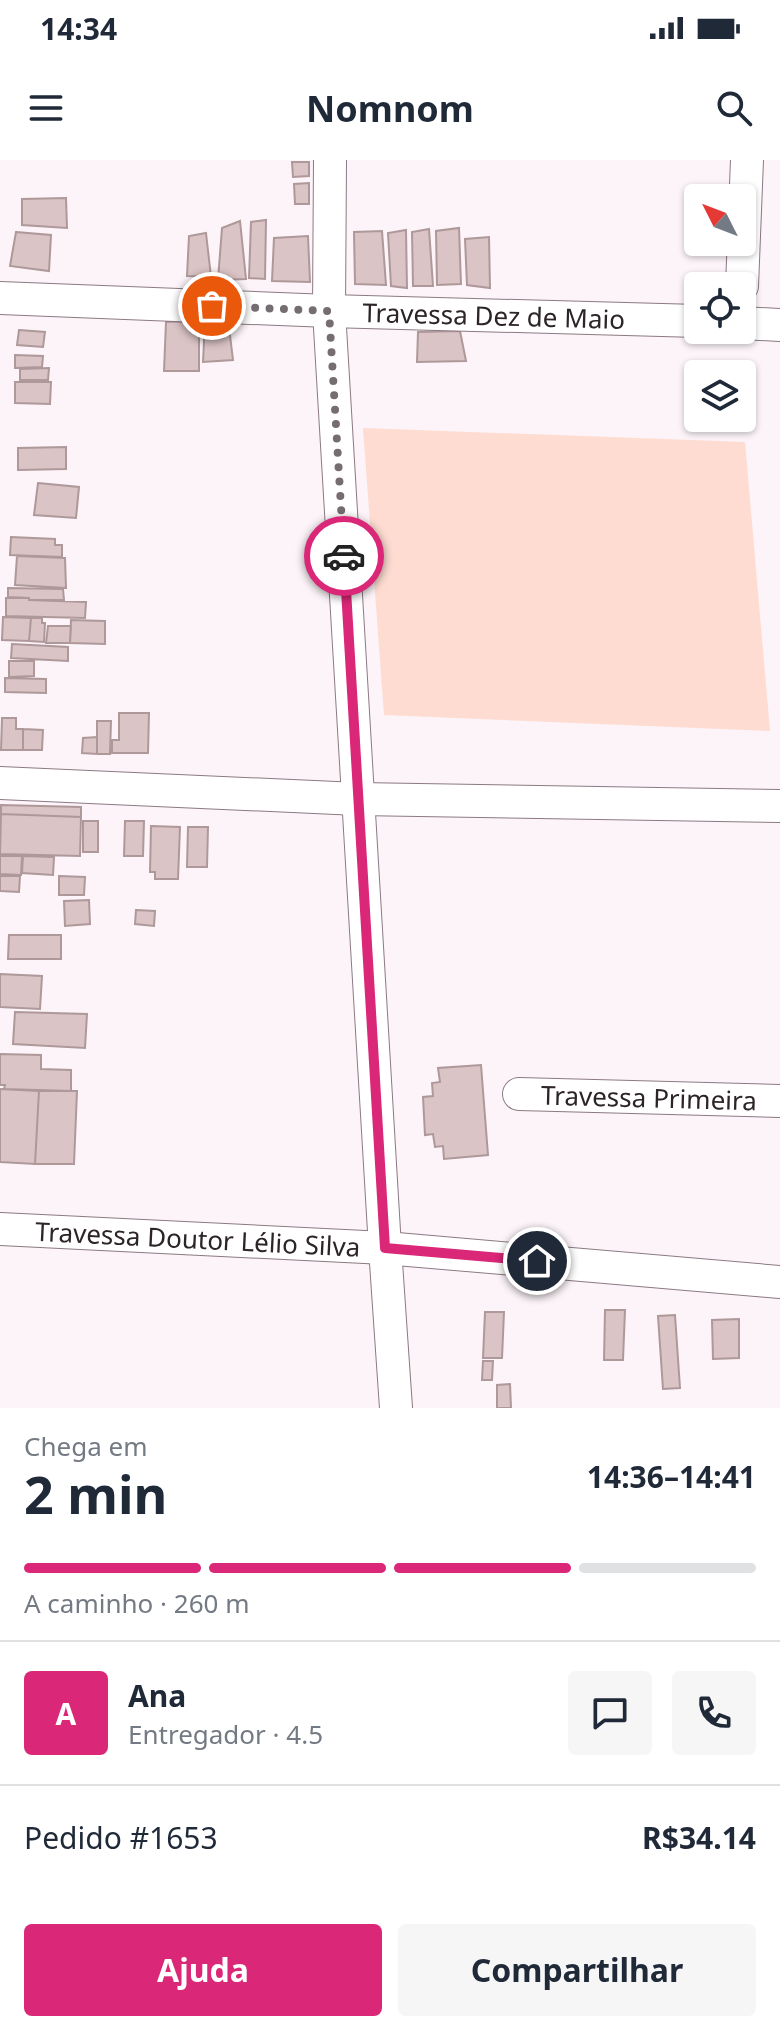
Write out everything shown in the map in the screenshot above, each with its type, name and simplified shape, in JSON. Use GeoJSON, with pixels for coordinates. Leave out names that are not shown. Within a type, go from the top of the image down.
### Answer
{"type":"FeatureCollection","features":[{"type":"Feature","properties":{"kind":"street"},"geometry":{"type":"LineString","coordinates":[[330,160],[329,311],[396,1408]]}},
{"type":"Feature","properties":{"kind":"street"},"geometry":{"type":"LineString","coordinates":[[743,272],[747,160]]}},
{"type":"Feature","properties":{"kind":"street","name":"Travessa Dez de Maio"},"geometry":{"type":"LineString","coordinates":[[0,298],[684,321]]}},
{"type":"Feature","properties":{"kind":"street"},"geometry":{"type":"LineString","coordinates":[[756,324],[780,325]]}},
{"type":"Feature","properties":{"kind":"street"},"geometry":{"type":"LineString","coordinates":[[0,783],[358,799],[780,806]]}},
{"type":"Feature","properties":{"kind":"street","name":"Travessa Primeira"},"geometry":{"type":"LineString","coordinates":[[519,1094],[780,1101]]}},
{"type":"Feature","properties":{"kind":"street","name":"Travessa Doutor Lélio Silva"},"geometry":{"type":"LineString","coordinates":[[0,1229],[385,1248],[780,1282]]}},
{"type":"Feature","properties":{"kind":"shaded area"},"geometry":{"type":"Polygon","coordinates":[[[363,428],[745,442],[770,731],[384,715],[363,428]]]}},
{"type":"Feature","properties":{"kind":"building"},"geometry":{"type":"Polygon","coordinates":[[[292,162],[309,162],[309,176],[293,177],[292,162]]]}},
{"type":"Feature","properties":{"kind":"building"},"geometry":{"type":"Polygon","coordinates":[[[309,183],[309,204],[295,204],[294,184],[309,183]]]}},
{"type":"Feature","properties":{"kind":"building"},"geometry":{"type":"Polygon","coordinates":[[[66,198],[67,228],[22,225],[22,199],[66,198]]]}},
{"type":"Feature","properties":{"kind":"building"},"geometry":{"type":"Polygon","coordinates":[[[266,220],[265,279],[249,278],[251,222],[266,220]]]}},
{"type":"Feature","properties":{"kind":"building"},"geometry":{"type":"Polygon","coordinates":[[[240,221],[246,279],[218,280],[222,228],[240,221]]]}},
{"type":"Feature","properties":{"kind":"building"},"geometry":{"type":"Polygon","coordinates":[[[459,228],[461,284],[437,285],[436,231],[459,228]]]}},
{"type":"Feature","properties":{"kind":"building"},"geometry":{"type":"Polygon","coordinates":[[[429,229],[433,286],[413,286],[412,232],[429,229]]]}},
{"type":"Feature","properties":{"kind":"building"},"geometry":{"type":"Polygon","coordinates":[[[406,230],[407,288],[391,286],[388,233],[406,230]]]}},
{"type":"Feature","properties":{"kind":"building"},"geometry":{"type":"Polygon","coordinates":[[[382,231],[386,285],[355,284],[354,232],[382,231]]]}},
{"type":"Feature","properties":{"kind":"building"},"geometry":{"type":"Polygon","coordinates":[[[16,232],[51,235],[49,271],[10,266],[16,232]]]}},
{"type":"Feature","properties":{"kind":"building"},"geometry":{"type":"Polygon","coordinates":[[[206,233],[211,277],[187,276],[189,236],[206,233]]]}},
{"type":"Feature","properties":{"kind":"building"},"geometry":{"type":"Polygon","coordinates":[[[308,236],[310,282],[272,281],[274,238],[308,236]]]}},
{"type":"Feature","properties":{"kind":"building"},"geometry":{"type":"Polygon","coordinates":[[[489,237],[490,288],[467,285],[465,239],[489,237]]]}},
{"type":"Feature","properties":{"kind":"building"},"geometry":{"type":"Polygon","coordinates":[[[228,319],[233,360],[203,362],[205,322],[228,319]]]}},
{"type":"Feature","properties":{"kind":"building"},"geometry":{"type":"Polygon","coordinates":[[[199,321],[199,371],[164,371],[166,322],[199,321]]]}},
{"type":"Feature","properties":{"kind":"building"},"geometry":{"type":"Polygon","coordinates":[[[19,330],[45,332],[43,347],[17,345],[19,330]]]}},
{"type":"Feature","properties":{"kind":"building"},"geometry":{"type":"Polygon","coordinates":[[[460,331],[466,361],[417,362],[418,332],[460,331]]]}},
{"type":"Feature","properties":{"kind":"building"},"geometry":{"type":"Polygon","coordinates":[[[15,355],[43,356],[42,367],[15,368],[15,355]]]}},
{"type":"Feature","properties":{"kind":"building"},"geometry":{"type":"Polygon","coordinates":[[[49,368],[48,380],[20,380],[20,369],[49,368]]]}},
{"type":"Feature","properties":{"kind":"building"},"geometry":{"type":"Polygon","coordinates":[[[15,382],[51,382],[50,404],[15,403],[15,382]]]}},
{"type":"Feature","properties":{"kind":"building"},"geometry":{"type":"Polygon","coordinates":[[[66,447],[66,469],[18,470],[18,448],[66,447]]]}},
{"type":"Feature","properties":{"kind":"building"},"geometry":{"type":"Polygon","coordinates":[[[38,483],[79,487],[76,518],[34,515],[38,483]]]}},
{"type":"Feature","properties":{"kind":"building"},"geometry":{"type":"Polygon","coordinates":[[[11,537],[55,539],[55,545],[62,545],[62,557],[10,555],[11,537]]]}},
{"type":"Feature","properties":{"kind":"building"},"geometry":{"type":"Polygon","coordinates":[[[17,556],[65,558],[66,588],[15,585],[17,556]]]}},
{"type":"Feature","properties":{"kind":"building"},"geometry":{"type":"Polygon","coordinates":[[[8,588],[63,589],[64,600],[8,597],[8,588]]]}},
{"type":"Feature","properties":{"kind":"building"},"geometry":{"type":"Polygon","coordinates":[[[6,598],[86,602],[85,618],[6,616],[6,598]]]}},
{"type":"Feature","properties":{"kind":"building"},"geometry":{"type":"Polygon","coordinates":[[[3,617],[31,618],[29,641],[2,640],[3,617]]]}},
{"type":"Feature","properties":{"kind":"building"},"geometry":{"type":"Polygon","coordinates":[[[31,618],[42,618],[42,623],[45,623],[44,642],[29,641],[31,618]]]}},
{"type":"Feature","properties":{"kind":"building"},"geometry":{"type":"Polygon","coordinates":[[[71,620],[105,621],[105,644],[70,643],[71,620]]]}},
{"type":"Feature","properties":{"kind":"building"},"geometry":{"type":"Polygon","coordinates":[[[48,626],[71,626],[70,643],[46,643],[48,626]]]}},
{"type":"Feature","properties":{"kind":"building"},"geometry":{"type":"Polygon","coordinates":[[[12,644],[68,647],[68,661],[11,658],[12,644]]]}},
{"type":"Feature","properties":{"kind":"building"},"geometry":{"type":"Polygon","coordinates":[[[9,661],[34,661],[34,676],[9,677],[9,661]]]}},
{"type":"Feature","properties":{"kind":"building"},"geometry":{"type":"Polygon","coordinates":[[[5,678],[46,679],[46,693],[5,692],[5,678]]]}},
{"type":"Feature","properties":{"kind":"building"},"geometry":{"type":"Polygon","coordinates":[[[119,713],[149,713],[148,753],[112,753],[112,740],[119,740],[119,713]]]}},
{"type":"Feature","properties":{"kind":"building"},"geometry":{"type":"Polygon","coordinates":[[[2,718],[16,718],[16,729],[23,729],[23,750],[1,750],[2,718]]]}},
{"type":"Feature","properties":{"kind":"building"},"geometry":{"type":"Polygon","coordinates":[[[97,721],[111,721],[110,754],[97,754],[97,721]]]}},
{"type":"Feature","properties":{"kind":"building"},"geometry":{"type":"Polygon","coordinates":[[[23,729],[43,730],[42,750],[23,750],[23,729]]]}},
{"type":"Feature","properties":{"kind":"building"},"geometry":{"type":"Polygon","coordinates":[[[97,737],[97,754],[82,753],[83,738],[97,737]]]}},
{"type":"Feature","properties":{"kind":"building"},"geometry":{"type":"Polygon","coordinates":[[[1,805],[81,807],[81,817],[1,814],[1,805]]]}},
{"type":"Feature","properties":{"kind":"building"},"geometry":{"type":"Polygon","coordinates":[[[1,814],[81,817],[80,856],[0,854],[1,814]]]}},
{"type":"Feature","properties":{"kind":"building"},"geometry":{"type":"Polygon","coordinates":[[[83,821],[98,821],[98,852],[83,852],[83,821]]]}},
{"type":"Feature","properties":{"kind":"building"},"geometry":{"type":"Polygon","coordinates":[[[125,821],[144,821],[143,856],[124,856],[125,821]]]}},
{"type":"Feature","properties":{"kind":"building"},"geometry":{"type":"Polygon","coordinates":[[[151,826],[180,827],[178,879],[155,879],[155,872],[150,872],[151,826]]]}},
{"type":"Feature","properties":{"kind":"building"},"geometry":{"type":"Polygon","coordinates":[[[188,827],[208,827],[207,867],[187,867],[188,827]]]}},
{"type":"Feature","properties":{"kind":"building"},"geometry":{"type":"Polygon","coordinates":[[[0,856],[22,856],[21,875],[0,874],[0,856]]]}},
{"type":"Feature","properties":{"kind":"building"},"geometry":{"type":"Polygon","coordinates":[[[23,856],[54,857],[53,875],[22,873],[23,856]]]}},
{"type":"Feature","properties":{"kind":"building"},"geometry":{"type":"Polygon","coordinates":[[[0,876],[20,876],[19,892],[0,891],[0,876]]]}},
{"type":"Feature","properties":{"kind":"building"},"geometry":{"type":"Polygon","coordinates":[[[59,876],[85,877],[84,895],[59,895],[59,876]]]}},
{"type":"Feature","properties":{"kind":"building"},"geometry":{"type":"Polygon","coordinates":[[[89,900],[90,924],[65,926],[64,901],[89,900]]]}},
{"type":"Feature","properties":{"kind":"building"},"geometry":{"type":"Polygon","coordinates":[[[136,910],[155,911],[154,926],[135,924],[136,910]]]}},
{"type":"Feature","properties":{"kind":"building"},"geometry":{"type":"Polygon","coordinates":[[[9,935],[61,935],[61,959],[8,959],[9,935]]]}},
{"type":"Feature","properties":{"kind":"building"},"geometry":{"type":"Polygon","coordinates":[[[0,974],[42,976],[40,1009],[0,1007],[0,974]]]}},
{"type":"Feature","properties":{"kind":"building"},"geometry":{"type":"Polygon","coordinates":[[[15,1012],[87,1014],[85,1048],[13,1044],[15,1012]]]}},
{"type":"Feature","properties":{"kind":"building"},"geometry":{"type":"Polygon","coordinates":[[[0,1054],[41,1055],[41,1069],[71,1070],[71,1091],[4,1089],[5,1085],[0,1085],[0,1054]]]}},
{"type":"Feature","properties":{"kind":"building"},"geometry":{"type":"Polygon","coordinates":[[[481,1065],[488,1155],[444,1159],[443,1146],[435,1147],[433,1134],[425,1135],[423,1097],[433,1096],[432,1083],[440,1082],[438,1068],[481,1065]]]}},
{"type":"Feature","properties":{"kind":"building"},"geometry":{"type":"Polygon","coordinates":[[[0,1089],[39,1091],[35,1164],[0,1162],[0,1089]]]}},
{"type":"Feature","properties":{"kind":"building"},"geometry":{"type":"Polygon","coordinates":[[[39,1091],[77,1091],[74,1164],[35,1164],[39,1091]]]}},
{"type":"Feature","properties":{"kind":"building"},"geometry":{"type":"Polygon","coordinates":[[[605,1310],[625,1310],[623,1360],[604,1360],[605,1310]]]}},
{"type":"Feature","properties":{"kind":"building"},"geometry":{"type":"Polygon","coordinates":[[[485,1312],[504,1312],[502,1358],[483,1358],[485,1312]]]}},
{"type":"Feature","properties":{"kind":"building"},"geometry":{"type":"Polygon","coordinates":[[[675,1315],[680,1388],[663,1389],[658,1316],[675,1315]]]}},
{"type":"Feature","properties":{"kind":"building"},"geometry":{"type":"Polygon","coordinates":[[[739,1319],[739,1358],[713,1359],[712,1320],[739,1319]]]}},
{"type":"Feature","properties":{"kind":"building"},"geometry":{"type":"Polygon","coordinates":[[[483,1361],[493,1361],[492,1380],[482,1380],[483,1361]]]}},
{"type":"Feature","properties":{"kind":"building"},"geometry":{"type":"Polygon","coordinates":[[[510,1384],[511,1408],[497,1408],[497,1385],[510,1384]]]}},
{"type":"Feature","properties":{"kind":"way so far"},"geometry":{"type":"LineString","coordinates":[[212,306],[329,311],[344,556]]}},
{"type":"Feature","properties":{"kind":"route"},"geometry":{"type":"LineString","coordinates":[[344,556],[385,1248],[537,1261]]}}]}
